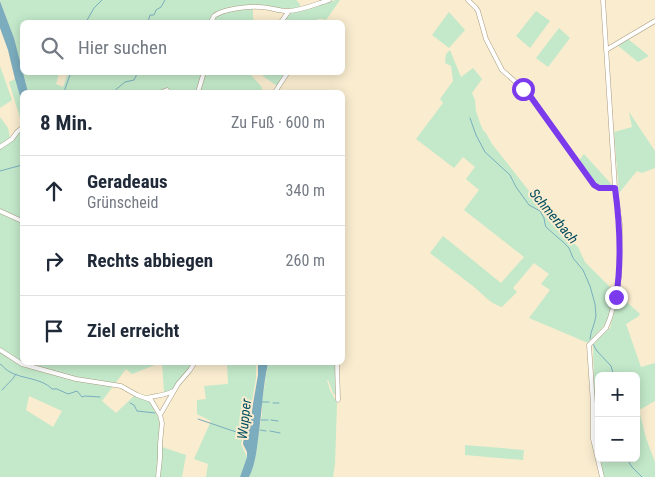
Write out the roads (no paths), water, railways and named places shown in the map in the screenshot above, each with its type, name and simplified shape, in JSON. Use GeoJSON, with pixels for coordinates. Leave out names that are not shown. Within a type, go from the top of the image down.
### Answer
{"type":"FeatureCollection","features":[{"type":"Feature","properties":{"kind":"street"},"geometry":{"type":"LineString","coordinates":[[212,20],[216,14],[223,11],[246,7],[289,11],[330,0]]}},
{"type":"Feature","properties":{"kind":"street"},"geometry":{"type":"LineString","coordinates":[[468,0],[478,11],[486,39],[502,70],[528,93],[596,187],[603,189],[615,188]]}},
{"type":"Feature","properties":{"kind":"street"},"geometry":{"type":"LineString","coordinates":[[602,477],[593,439],[594,404],[590,346],[606,328],[610,318],[619,277],[620,225],[615,188],[603,0]]}},
{"type":"Feature","properties":{"kind":"street"},"geometry":{"type":"LineString","coordinates":[[282,20],[289,11]]}},
{"type":"Feature","properties":{"kind":"street"},"geometry":{"type":"LineString","coordinates":[[606,50],[655,21]]}},
{"type":"Feature","properties":{"kind":"street"},"geometry":{"type":"LineString","coordinates":[[199,90],[203,75]]}},
{"type":"Feature","properties":{"kind":"street"},"geometry":{"type":"LineString","coordinates":[[276,90],[286,75]]}},
{"type":"Feature","properties":{"kind":"street"},"geometry":{"type":"LineString","coordinates":[[0,147],[12,139],[20,130]]}},
{"type":"Feature","properties":{"kind":"street"},"geometry":{"type":"LineString","coordinates":[[0,211],[20,220]]}},
{"type":"Feature","properties":{"kind":"street"},"geometry":{"type":"LineString","coordinates":[[0,350],[20,363]]}},
{"type":"Feature","properties":{"kind":"street"},"geometry":{"type":"LineString","coordinates":[[25,365],[90,382],[124,386],[137,395],[152,400],[162,423],[158,477]]}},
{"type":"Feature","properties":{"kind":"street"},"geometry":{"type":"LineString","coordinates":[[160,415],[173,391],[193,365]]}},
{"type":"Feature","properties":{"kind":"street"},"geometry":{"type":"LineString","coordinates":[[337,365],[338,400]]}},
{"type":"Feature","properties":{"kind":"street"},"geometry":{"type":"LineString","coordinates":[[147,398],[166,395],[173,391]]}},
{"type":"Feature","properties":{"kind":"water"},"geometry":{"type":"Polygon","coordinates":[[[0,1],[14,38],[20,61],[20,75],[24,75],[27,90],[20,90],[20,96],[8,50],[0,28],[0,1]]]}},
{"type":"Feature","properties":{"kind":"water"},"geometry":{"type":"Polygon","coordinates":[[[258,365],[268,365],[257,449],[253,466],[249,477],[240,477],[247,457],[243,444],[244,436],[251,418],[258,365]]]}},
{"type":"Feature","properties":{"kind":"waterway"},"geometry":{"type":"LineString","coordinates":[[87,20],[94,8],[102,0]]}},
{"type":"Feature","properties":{"kind":"waterway"},"geometry":{"type":"LineString","coordinates":[[149,20],[150,15],[154,15],[165,0]]}},
{"type":"Feature","properties":{"kind":"waterway"},"geometry":{"type":"LineString","coordinates":[[65,90],[70,75]]}},
{"type":"Feature","properties":{"kind":"waterway"},"geometry":{"type":"LineString","coordinates":[[115,90],[125,82],[134,80],[136,75]]}},
{"type":"Feature","properties":{"kind":"waterway","name":"Schmerbach"},"geometry":{"type":"LineString","coordinates":[[470,118],[485,152],[510,175],[529,205],[540,211],[546,227],[569,248],[573,258],[583,270],[595,304],[596,316],[590,339]]}},
{"type":"Feature","properties":{"kind":"waterway"},"geometry":{"type":"LineString","coordinates":[[0,171],[20,166]]}},
{"type":"Feature","properties":{"kind":"waterway","name":"Schmerbach"},"geometry":{"type":"LineString","coordinates":[[593,344],[611,366],[613,372]]}},
{"type":"Feature","properties":{"kind":"waterway"},"geometry":{"type":"LineString","coordinates":[[0,364],[10,372],[48,385],[52,389],[68,394],[77,391],[82,397],[100,397]]}},
{"type":"Feature","properties":{"kind":"waterway"},"geometry":{"type":"LineString","coordinates":[[2,390],[16,374]]}},
{"type":"Feature","properties":{"kind":"waterway"},"geometry":{"type":"LineString","coordinates":[[262,402],[269,402]]}},
{"type":"Feature","properties":{"kind":"waterway"},"geometry":{"type":"LineString","coordinates":[[130,403],[134,405],[137,411],[155,413]]}},
{"type":"Feature","properties":{"kind":"waterway"},"geometry":{"type":"LineString","coordinates":[[273,403],[279,403]]}},
{"type":"Feature","properties":{"kind":"waterway","name":"Wupper"},"geometry":{"type":"LineString","coordinates":[[198,419],[245,435]]}},
{"type":"Feature","properties":{"kind":"waterway"},"geometry":{"type":"LineString","coordinates":[[261,420],[268,420]]}},
{"type":"Feature","properties":{"kind":"waterway"},"geometry":{"type":"LineString","coordinates":[[271,420],[278,421]]}},
{"type":"Feature","properties":{"kind":"waterway"},"geometry":{"type":"LineString","coordinates":[[260,430],[266,431]]}},
{"type":"Feature","properties":{"kind":"waterway"},"geometry":{"type":"LineString","coordinates":[[270,431],[280,433]]}},
{"type":"Feature","properties":{"kind":"waterway","name":"Schmerbach"},"geometry":{"type":"LineString","coordinates":[[629,462],[642,477]]}}]}
